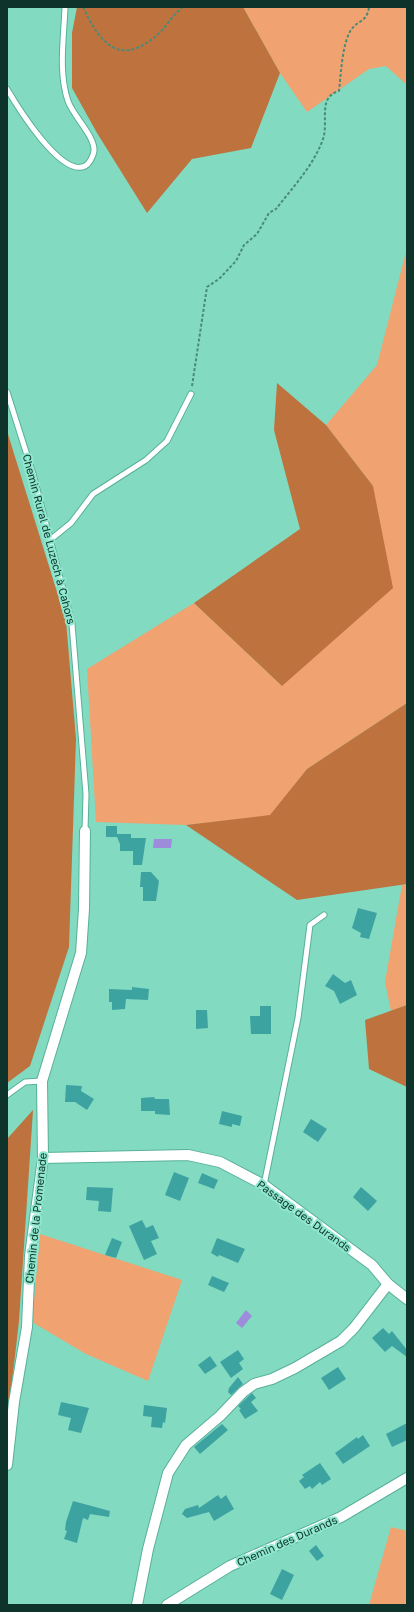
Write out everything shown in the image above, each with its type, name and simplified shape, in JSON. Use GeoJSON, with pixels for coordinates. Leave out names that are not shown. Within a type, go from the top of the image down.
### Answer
{"type":"FeatureCollection","features":[{"type":"Feature","properties":{"kind":"street","name":"Chemin de la Promenade"},"geometry":{"type":"LineString","coordinates":[[7,1465],[14,1402],[26,1327],[30,1256],[43,1158],[43,1070],[81,953],[84,909],[85,831]]}},
{"type":"Feature","properties":{"kind":"street","name":"Passage des Durands"},"geometry":{"type":"LineString","coordinates":[[43,1158],[188,1155],[220,1162],[264,1185],[372,1265],[388,1284],[407,1299]]}},
{"type":"Feature","properties":{"kind":"street"},"geometry":{"type":"LineString","coordinates":[[137,1605],[148,1549],[168,1473],[186,1445],[220,1416],[243,1392],[254,1384],[272,1379],[295,1368],[341,1341],[354,1328],[388,1284]]}},
{"type":"Feature","properties":{"kind":"street","name":"Chemin des Durands"},"geometry":{"type":"LineString","coordinates":[[167,1605],[230,1566],[341,1517],[407,1478]]}},
{"type":"Feature","properties":{"kind":"lane"},"geometry":{"type":"LineString","coordinates":[[7,89],[39,138],[57,155],[72,167],[83,167],[89,164],[94,151],[91,139],[77,120],[68,101],[63,78],[65,7]]}},
{"type":"Feature","properties":{"kind":"lane","name":"Chemin Rural de Luzech à Cahors"},"geometry":{"type":"LineString","coordinates":[[7,392],[33,474],[72,624],[86,794],[85,831]]}},
{"type":"Feature","properties":{"kind":"lane"},"geometry":{"type":"LineString","coordinates":[[50,540],[71,523],[93,494],[146,460],[168,441],[190,394]]}},
{"type":"Feature","properties":{"kind":"lane"},"geometry":{"type":"LineString","coordinates":[[264,1185],[298,1018],[310,926],[324,915]]}},
{"type":"Feature","properties":{"kind":"lane"},"geometry":{"type":"LineString","coordinates":[[7,1095],[25,1082],[42,1081]]}},
{"type":"Feature","properties":{"kind":"path"},"geometry":{"type":"LineString","coordinates":[[83,7],[92,26],[106,44],[120,51],[135,49],[156,36],[183,7]]}},
{"type":"Feature","properties":{"kind":"path"},"geometry":{"type":"LineString","coordinates":[[190,394],[207,288],[219,279],[236,261],[244,245],[257,234],[269,213],[276,209],[308,168],[324,138],[326,99],[331,93],[339,91],[347,38],[351,28],[365,19],[369,7]]}},
{"type":"Feature","properties":{"kind":"shaded area"},"geometry":{"type":"Polygon","coordinates":[[[77,7],[243,7],[280,73],[251,148],[192,159],[147,213],[97,133],[72,88],[72,33],[77,7]]]}},
{"type":"Feature","properties":{"kind":"shaded area"},"geometry":{"type":"Polygon","coordinates":[[[243,7],[407,7],[407,85],[386,66],[369,69],[307,112],[280,73],[243,7]]]}},
{"type":"Feature","properties":{"kind":"shaded area"},"geometry":{"type":"Polygon","coordinates":[[[407,248],[407,703],[307,769],[270,816],[186,825],[96,822],[87,669],[194,603],[282,686],[373,486],[326,425],[377,365],[407,248]]]}},
{"type":"Feature","properties":{"kind":"shaded area"},"geometry":{"type":"Polygon","coordinates":[[[277,383],[326,425],[373,486],[393,588],[282,686],[194,603],[300,529],[274,430],[277,383]]]}},
{"type":"Feature","properties":{"kind":"shaded area"},"geometry":{"type":"Polygon","coordinates":[[[7,431],[66,621],[76,739],[69,947],[30,1066],[7,1083],[7,431]]]}},
{"type":"Feature","properties":{"kind":"shaded area"},"geometry":{"type":"Polygon","coordinates":[[[407,703],[407,884],[297,900],[186,825],[270,815],[307,769],[407,703]]]}},
{"type":"Feature","properties":{"kind":"shaded area"},"geometry":{"type":"Polygon","coordinates":[[[154,839],[172,839],[171,848],[153,848],[154,839]]]}},
{"type":"Feature","properties":{"kind":"shaded area"},"geometry":{"type":"Polygon","coordinates":[[[407,884],[407,1005],[391,1011],[385,982],[402,885],[407,884]]]}},
{"type":"Feature","properties":{"kind":"shaded area"},"geometry":{"type":"Polygon","coordinates":[[[407,1005],[407,1087],[369,1069],[365,1020],[407,1005]]]}},
{"type":"Feature","properties":{"kind":"shaded area"},"geometry":{"type":"Polygon","coordinates":[[[33,1110],[19,1321],[7,1425],[7,1139],[33,1110]]]}},
{"type":"Feature","properties":{"kind":"shaded area"},"geometry":{"type":"Polygon","coordinates":[[[40,1234],[182,1280],[148,1381],[86,1354],[32,1322],[40,1234]]]}},
{"type":"Feature","properties":{"kind":"shaded area"},"geometry":{"type":"Polygon","coordinates":[[[246,1310],[252,1316],[242,1328],[236,1323],[246,1310]]]}},
{"type":"Feature","properties":{"kind":"shaded area"},"geometry":{"type":"Polygon","coordinates":[[[391,1527],[407,1531],[407,1599],[404,1605],[369,1605],[391,1527]]]}},
{"type":"Feature","properties":{"kind":"building"},"geometry":{"type":"Polygon","coordinates":[[[106,826],[117,826],[117,834],[131,834],[131,838],[146,838],[142,865],[133,865],[133,851],[120,851],[120,844],[117,837],[106,837],[106,826]]]}},
{"type":"Feature","properties":{"kind":"building"},"geometry":{"type":"Polygon","coordinates":[[[141,872],[151,872],[159,881],[156,901],[143,901],[143,887],[140,887],[141,872]]]}},
{"type":"Feature","properties":{"kind":"building"},"geometry":{"type":"Polygon","coordinates":[[[358,908],[377,913],[369,939],[360,937],[361,933],[352,928],[358,908]]]}},
{"type":"Feature","properties":{"kind":"building"},"geometry":{"type":"Polygon","coordinates":[[[333,974],[345,983],[351,980],[357,995],[340,1004],[334,991],[325,986],[333,974]]]}},
{"type":"Feature","properties":{"kind":"building"},"geometry":{"type":"Polygon","coordinates":[[[132,987],[149,989],[148,1000],[126,999],[125,1009],[112,1010],[112,1002],[109,1002],[109,989],[132,990],[132,987]]]}},
{"type":"Feature","properties":{"kind":"building"},"geometry":{"type":"Polygon","coordinates":[[[260,1006],[271,1006],[271,1034],[251,1034],[250,1016],[260,1016],[260,1006]]]}},
{"type":"Feature","properties":{"kind":"building"},"geometry":{"type":"Polygon","coordinates":[[[196,1010],[207,1010],[208,1028],[196,1029],[196,1010]]]}},
{"type":"Feature","properties":{"kind":"building"},"geometry":{"type":"Polygon","coordinates":[[[66,1085],[82,1086],[81,1091],[94,1099],[87,1110],[75,1102],[65,1102],[66,1085]]]}},
{"type":"Feature","properties":{"kind":"building"},"geometry":{"type":"Polygon","coordinates":[[[154,1097],[155,1099],[169,1099],[170,1115],[155,1114],[155,1111],[141,1111],[141,1098],[154,1097]]]}},
{"type":"Feature","properties":{"kind":"building"},"geometry":{"type":"Polygon","coordinates":[[[222,1111],[242,1116],[240,1126],[232,1124],[232,1127],[219,1124],[222,1111]]]}},
{"type":"Feature","properties":{"kind":"building"},"geometry":{"type":"Polygon","coordinates":[[[311,1119],[327,1129],[318,1142],[303,1132],[311,1119]]]}},
{"type":"Feature","properties":{"kind":"building"},"geometry":{"type":"Polygon","coordinates":[[[174,1172],[189,1178],[180,1201],[165,1195],[174,1172]]]}},
{"type":"Feature","properties":{"kind":"building"},"geometry":{"type":"Polygon","coordinates":[[[202,1173],[218,1180],[214,1189],[198,1183],[202,1173]]]}},
{"type":"Feature","properties":{"kind":"building"},"geometry":{"type":"Polygon","coordinates":[[[87,1187],[113,1188],[111,1212],[98,1211],[99,1201],[86,1200],[87,1187]]]}},
{"type":"Feature","properties":{"kind":"building"},"geometry":{"type":"Polygon","coordinates":[[[361,1187],[377,1201],[368,1211],[353,1197],[361,1187]]]}},
{"type":"Feature","properties":{"kind":"building"},"geometry":{"type":"Polygon","coordinates":[[[142,1220],[146,1228],[153,1225],[159,1238],[151,1241],[157,1254],[144,1260],[129,1226],[142,1220]]]}},
{"type":"Feature","properties":{"kind":"building"},"geometry":{"type":"Polygon","coordinates":[[[112,1238],[122,1242],[116,1258],[105,1255],[112,1238]]]}},
{"type":"Feature","properties":{"kind":"building"},"geometry":{"type":"Polygon","coordinates":[[[217,1238],[245,1249],[238,1263],[219,1255],[218,1257],[211,1253],[217,1238]]]}},
{"type":"Feature","properties":{"kind":"building"},"geometry":{"type":"Polygon","coordinates":[[[212,1276],[229,1283],[224,1292],[208,1285],[212,1276]]]}},
{"type":"Feature","properties":{"kind":"building"},"geometry":{"type":"Polygon","coordinates":[[[383,1328],[389,1334],[392,1331],[407,1350],[407,1357],[392,1346],[385,1352],[372,1338],[383,1328]]]}},
{"type":"Feature","properties":{"kind":"building"},"geometry":{"type":"Polygon","coordinates":[[[238,1350],[244,1359],[239,1363],[243,1369],[231,1378],[220,1362],[238,1350]]]}},
{"type":"Feature","properties":{"kind":"building"},"geometry":{"type":"Polygon","coordinates":[[[210,1356],[217,1366],[205,1374],[198,1365],[210,1356]]]}},
{"type":"Feature","properties":{"kind":"building"},"geometry":{"type":"Polygon","coordinates":[[[338,1367],[346,1379],[329,1390],[321,1378],[338,1367]]]}},
{"type":"Feature","properties":{"kind":"building"},"geometry":{"type":"Polygon","coordinates":[[[238,1377],[243,1384],[231,1395],[228,1392],[229,1388],[238,1377]]]}},
{"type":"Feature","properties":{"kind":"building"},"geometry":{"type":"Polygon","coordinates":[[[252,1393],[256,1398],[251,1402],[258,1411],[245,1419],[239,1410],[241,1409],[238,1406],[252,1393]]]}},
{"type":"Feature","properties":{"kind":"building"},"geometry":{"type":"Polygon","coordinates":[[[61,1402],[89,1408],[81,1433],[68,1430],[71,1418],[58,1415],[61,1402]]]}},
{"type":"Feature","properties":{"kind":"building"},"geometry":{"type":"Polygon","coordinates":[[[144,1405],[167,1408],[165,1423],[163,1422],[162,1428],[151,1427],[152,1417],[143,1416],[144,1405]]]}},
{"type":"Feature","properties":{"kind":"building"},"geometry":{"type":"Polygon","coordinates":[[[407,1423],[407,1440],[392,1447],[386,1434],[407,1423]]]}},
{"type":"Feature","properties":{"kind":"building"},"geometry":{"type":"Polygon","coordinates":[[[222,1424],[228,1430],[200,1454],[194,1447],[222,1424]]]}},
{"type":"Feature","properties":{"kind":"building"},"geometry":{"type":"Polygon","coordinates":[[[363,1435],[370,1446],[343,1464],[335,1453],[357,1437],[358,1439],[363,1435]]]}},
{"type":"Feature","properties":{"kind":"building"},"geometry":{"type":"Polygon","coordinates":[[[320,1463],[331,1479],[322,1485],[320,1482],[312,1489],[310,1486],[305,1489],[299,1481],[304,1477],[302,1475],[320,1463]]]}},
{"type":"Feature","properties":{"kind":"building"},"geometry":{"type":"Polygon","coordinates":[[[218,1495],[221,1499],[226,1495],[234,1509],[214,1521],[209,1512],[187,1518],[182,1514],[185,1509],[198,1505],[199,1508],[218,1495]]]}},
{"type":"Feature","properties":{"kind":"building"},"geometry":{"type":"Polygon","coordinates":[[[73,1501],[110,1511],[109,1517],[90,1514],[88,1520],[83,1518],[77,1543],[64,1539],[67,1531],[65,1530],[66,1522],[73,1501]]]}},
{"type":"Feature","properties":{"kind":"building"},"geometry":{"type":"Polygon","coordinates":[[[316,1545],[324,1556],[317,1561],[309,1551],[316,1545]]]}},
{"type":"Feature","properties":{"kind":"building"},"geometry":{"type":"Polygon","coordinates":[[[282,1569],[294,1575],[282,1600],[270,1594],[282,1569]]]}}]}
